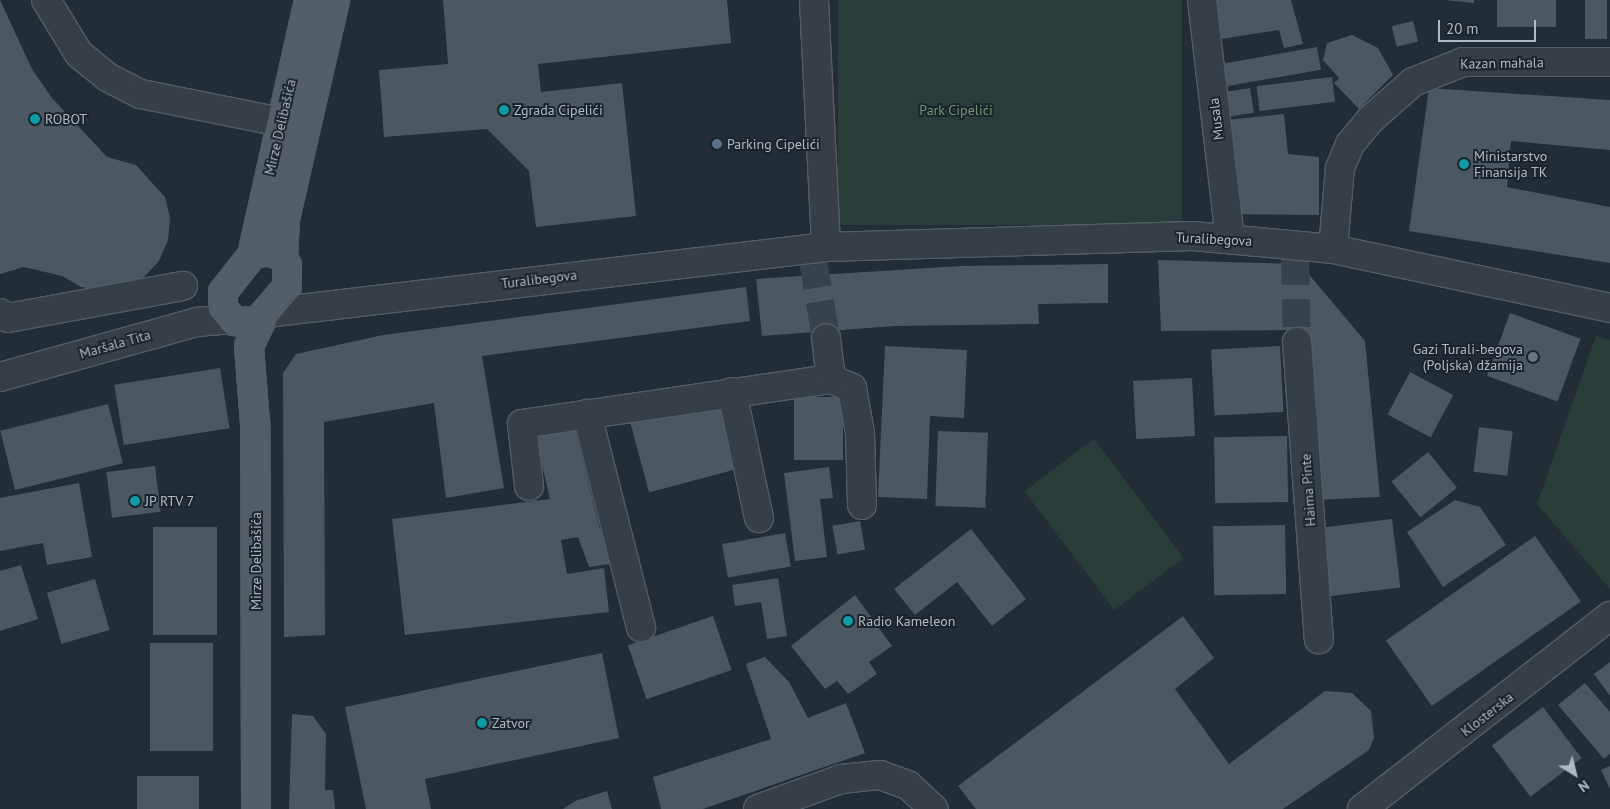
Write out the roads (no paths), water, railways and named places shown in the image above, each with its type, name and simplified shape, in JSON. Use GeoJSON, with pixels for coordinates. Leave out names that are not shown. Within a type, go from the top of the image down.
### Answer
{"type":"FeatureCollection","features":[{"type":"Feature","properties":{"kind":"main road","name":"Mirze Delibašića"},"geometry":{"type":"LineString","coordinates":[[285,247],[294,124],[309,0]]}},
{"type":"Feature","properties":{"kind":"main road","name":"Mirze Delibašića"},"geometry":{"type":"LineString","coordinates":[[252,255],[335,0]]}},
{"type":"Feature","properties":{"kind":"main road"},"geometry":{"type":"LineString","coordinates":[[285,247],[265,315],[249,346],[229,313],[227,285],[252,255],[285,247]]}},
{"type":"Feature","properties":{"kind":"main road"},"geometry":{"type":"LineString","coordinates":[[229,313],[249,324],[265,315]]}},
{"type":"Feature","properties":{"kind":"main road","name":"Mirze Delibašića"},"geometry":{"type":"LineString","coordinates":[[249,346],[255,423],[256,809]]}},
{"type":"Feature","properties":{"kind":"street"},"geometry":{"type":"LineString","coordinates":[[46,0],[80,54],[107,77],[141,94],[294,124]]}},
{"type":"Feature","properties":{"kind":"street"},"geometry":{"type":"LineString","coordinates":[[814,0],[817,252]]}},
{"type":"Feature","properties":{"kind":"street","name":"Musala"},"geometry":{"type":"LineString","coordinates":[[1202,0],[1230,239]]}},
{"type":"Feature","properties":{"kind":"street","name":"Kazan mahala"},"geometry":{"type":"LineString","coordinates":[[1333,249],[1340,168],[1350,144],[1370,120],[1414,82],[1463,62],[1610,62]]}},
{"type":"Feature","properties":{"kind":"street","name":"Turalibegova"},"geometry":{"type":"LineString","coordinates":[[265,315],[306,306],[817,252],[1193,236],[1230,239],[1295,251],[1333,249],[1610,308]]}},
{"type":"Feature","properties":{"kind":"street"},"geometry":{"type":"LineString","coordinates":[[285,247],[293,294],[306,306]]}},
{"type":"Feature","properties":{"kind":"street"},"geometry":{"type":"LineString","coordinates":[[3,317],[183,286]]}},
{"type":"Feature","properties":{"kind":"street","name":"Maršala Tita"},"geometry":{"type":"LineString","coordinates":[[0,376],[229,313]]}},
{"type":"Feature","properties":{"kind":"street"},"geometry":{"type":"LineString","coordinates":[[826,338],[831,378]]}},
{"type":"Feature","properties":{"kind":"street","name":"Haima Pinte"},"geometry":{"type":"LineString","coordinates":[[1297,342],[1319,639]]}},
{"type":"Feature","properties":{"kind":"street"},"geometry":{"type":"LineString","coordinates":[[529,486],[522,424],[831,378],[852,388],[860,433],[862,505]]}},
{"type":"Feature","properties":{"kind":"street"},"geometry":{"type":"LineString","coordinates":[[732,392],[759,518]]}},
{"type":"Feature","properties":{"kind":"street"},"geometry":{"type":"LineString","coordinates":[[587,414],[641,627]]}},
{"type":"Feature","properties":{"kind":"street","name":"Klosterska"},"geometry":{"type":"LineString","coordinates":[[1362,809],[1610,616]]}},
{"type":"Feature","properties":{"kind":"street"},"geometry":{"type":"LineString","coordinates":[[758,809],[841,779],[880,775],[908,785],[934,809]]}},
{"type":"Feature","properties":{"kind":"tunnel"},"geometry":{"type":"LineString","coordinates":[[1295,257],[1297,342]]}},
{"type":"Feature","properties":{"kind":"tunnel"},"geometry":{"type":"LineString","coordinates":[[813,260],[826,338]]}},
{"type":"Feature","properties":{"kind":"place","name":"Zgrada Cipelići"},"geometry":{"type":"Point","coordinates":[504,110]}},
{"type":"Feature","properties":{"kind":"place","name":"ROBOT"},"geometry":{"type":"Point","coordinates":[35,119]}},
{"type":"Feature","properties":{"kind":"place","name":"Parking Cipelići"},"geometry":{"type":"Point","coordinates":[717,144]}},
{"type":"Feature","properties":{"kind":"place","name":"Ministarstvo Finansija TK"},"geometry":{"type":"Point","coordinates":[1464,164]}},
{"type":"Feature","properties":{"kind":"place","name":"Gazi Turali-begova (Poljska) džamija"},"geometry":{"type":"Point","coordinates":[1533,357]}},
{"type":"Feature","properties":{"kind":"place","name":"JP RTV 7"},"geometry":{"type":"Point","coordinates":[135,501]}},
{"type":"Feature","properties":{"kind":"place","name":"Radio Kameleon"},"geometry":{"type":"Point","coordinates":[848,621]}},
{"type":"Feature","properties":{"kind":"place","name":"Zatvor"},"geometry":{"type":"Point","coordinates":[482,723]}},
{"type":"Feature","properties":{"kind":"park label","name":"Park Cipelići"},"geometry":{"type":"Point","coordinates":[956,110]}}]}
